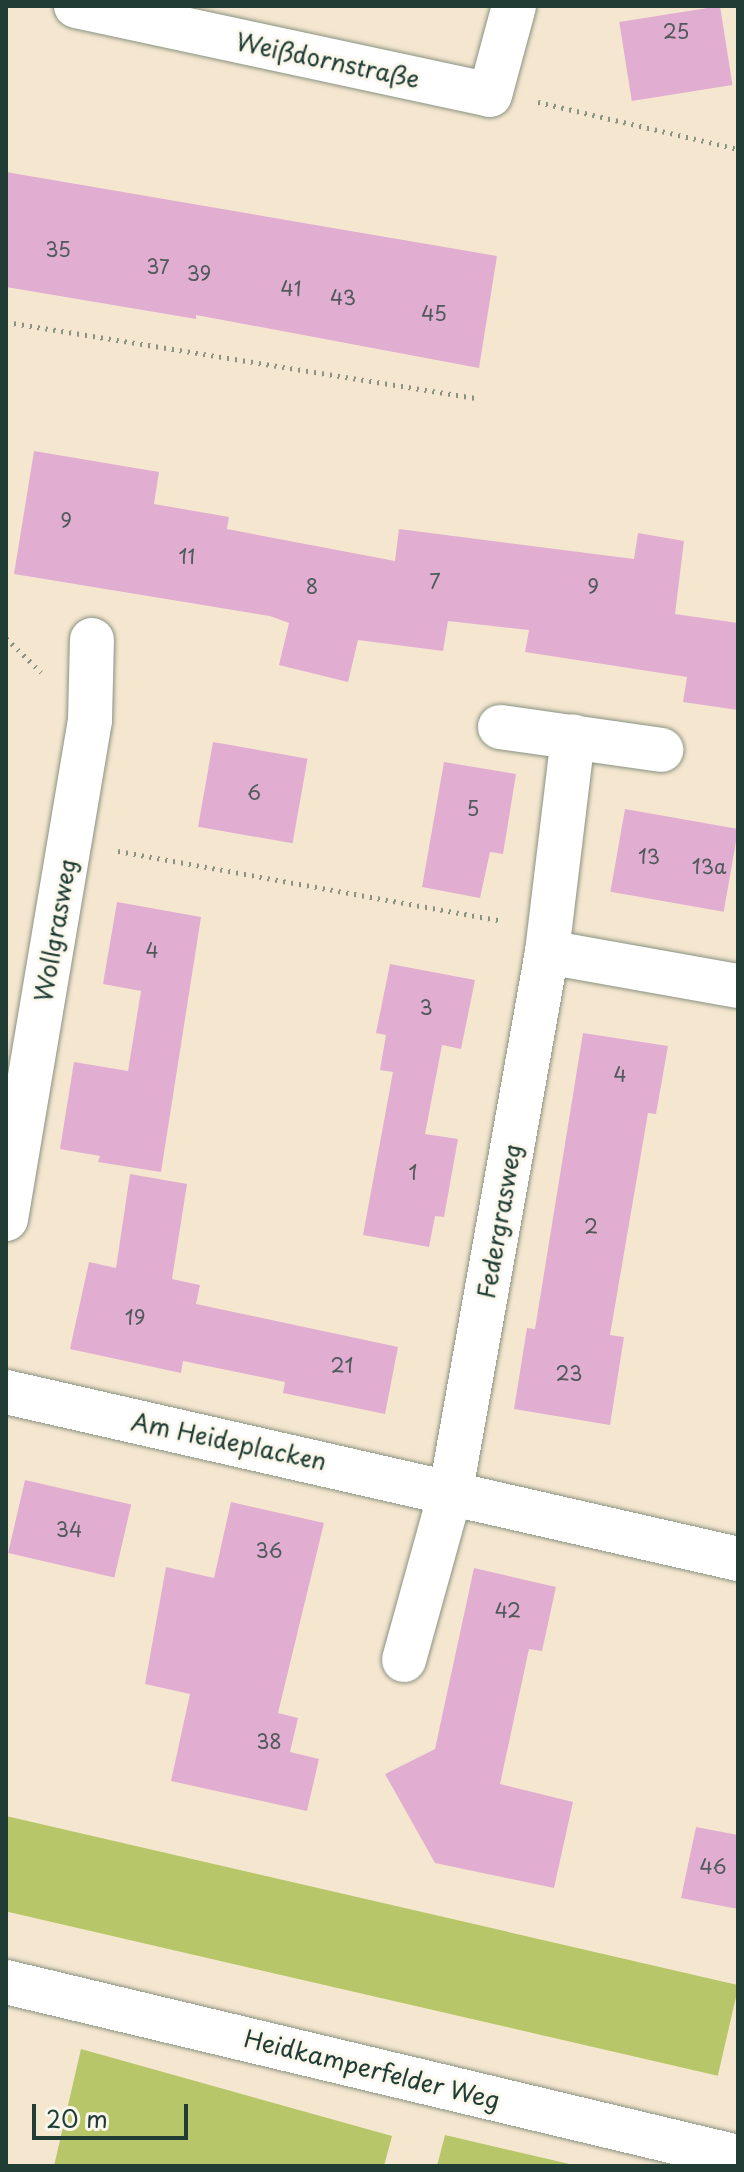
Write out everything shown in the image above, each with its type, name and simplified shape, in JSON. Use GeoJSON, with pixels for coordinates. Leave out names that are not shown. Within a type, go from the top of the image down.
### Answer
{"type":"FeatureCollection","features":[{"type":"Feature","properties":{"kind":"street","name":"Weißdornstraße"},"geometry":{"type":"LineString","coordinates":[[76,6],[490,95]]}},
{"type":"Feature","properties":{"kind":"street"},"geometry":{"type":"LineString","coordinates":[[490,95],[514,6]]}},
{"type":"Feature","properties":{"kind":"street","name":"Wollgrasweg"},"geometry":{"type":"LineString","coordinates":[[6,1219],[90,720],[92,640]]}},
{"type":"Feature","properties":{"kind":"street"},"geometry":{"type":"LineString","coordinates":[[500,727],[661,750]]}},
{"type":"Feature","properties":{"kind":"street","name":"Federgrasweg"},"geometry":{"type":"LineString","coordinates":[[451,1490],[548,941],[573,737]]}},
{"type":"Feature","properties":{"kind":"street"},"geometry":{"type":"LineString","coordinates":[[548,941],[738,986]]}},
{"type":"Feature","properties":{"kind":"street","name":"Am Heideplacken"},"geometry":{"type":"LineString","coordinates":[[6,1392],[451,1490],[738,1559]]}},
{"type":"Feature","properties":{"kind":"street"},"geometry":{"type":"LineString","coordinates":[[404,1660],[451,1490]]}},
{"type":"Feature","properties":{"kind":"street","name":"Heidkamperfelder Weg"},"geometry":{"type":"LineString","coordinates":[[6,1982],[738,2157]]}},
{"type":"Feature","properties":{"kind":"path"},"geometry":{"type":"LineString","coordinates":[[490,95],[578,108],[738,149]]}},
{"type":"Feature","properties":{"kind":"path"},"geometry":{"type":"LineString","coordinates":[[6,322],[479,399]]}},
{"type":"Feature","properties":{"kind":"path"},"geometry":{"type":"LineString","coordinates":[[70,842],[548,941]]}},
{"type":"Feature","properties":{"kind":"green space"},"geometry":{"type":"Polygon","coordinates":[[[6,1816],[738,1985],[718,2076],[6,1911],[6,1816]]]}},
{"type":"Feature","properties":{"kind":"green space"},"geometry":{"type":"Polygon","coordinates":[[[81,2049],[392,2136],[384,2166],[54,2166],[81,2049]]]}},
{"type":"Feature","properties":{"kind":"green space"},"geometry":{"type":"Polygon","coordinates":[[[445,2135],[578,2166],[437,2166],[445,2135]]]}},
{"type":"Feature","properties":{"kind":"building"},"geometry":{"type":"Polygon","coordinates":[[[720,6],[733,85],[632,101],[619,22],[720,6]]]}},
{"type":"Feature","properties":{"kind":"building"},"geometry":{"type":"Polygon","coordinates":[[[6,172],[497,256],[479,368],[196,315],[196,319],[6,287],[6,172]]]}},
{"type":"Feature","properties":{"kind":"building"},"geometry":{"type":"Polygon","coordinates":[[[34,451],[159,472],[154,504],[229,517],[227,529],[395,561],[399,529],[634,559],[638,533],[684,541],[675,614],[738,623],[738,710],[683,702],[687,677],[525,652],[529,630],[448,621],[443,651],[358,640],[348,682],[279,665],[289,623],[270,616],[14,574],[34,451]]]}},
{"type":"Feature","properties":{"kind":"building"},"geometry":{"type":"Polygon","coordinates":[[[213,742],[308,759],[293,843],[198,827],[213,742]]]}},
{"type":"Feature","properties":{"kind":"building"},"geometry":{"type":"Polygon","coordinates":[[[444,762],[516,774],[503,854],[490,852],[480,898],[422,887],[444,762]]]}},
{"type":"Feature","properties":{"kind":"building"},"geometry":{"type":"Polygon","coordinates":[[[625,809],[738,829],[724,912],[610,892],[625,809]]]}},
{"type":"Feature","properties":{"kind":"building"},"geometry":{"type":"Polygon","coordinates":[[[117,902],[201,917],[161,1172],[98,1162],[100,1156],[60,1149],[74,1062],[128,1071],[141,991],[103,984],[117,902]]]}},
{"type":"Feature","properties":{"kind":"building"},"geometry":{"type":"Polygon","coordinates":[[[390,964],[475,980],[461,1049],[442,1045],[425,1134],[458,1139],[444,1217],[435,1216],[429,1247],[363,1235],[393,1072],[380,1070],[386,1035],[376,1033],[390,964]]]}},
{"type":"Feature","properties":{"kind":"building"},"geometry":{"type":"Polygon","coordinates":[[[583,1033],[668,1046],[656,1114],[648,1113],[610,1335],[624,1337],[610,1425],[514,1409],[527,1328],[535,1329],[583,1033]]]}},
{"type":"Feature","properties":{"kind":"building"},"geometry":{"type":"Polygon","coordinates":[[[130,1174],[187,1184],[172,1279],[200,1285],[196,1304],[398,1347],[385,1414],[283,1393],[285,1382],[183,1361],[181,1373],[70,1349],[89,1262],[116,1268],[130,1174]]]}},
{"type":"Feature","properties":{"kind":"building"},"geometry":{"type":"Polygon","coordinates":[[[25,1480],[131,1505],[114,1578],[8,1553],[25,1480]]]}},
{"type":"Feature","properties":{"kind":"building"},"geometry":{"type":"Polygon","coordinates":[[[231,1502],[324,1523],[278,1713],[298,1718],[290,1752],[319,1759],[307,1811],[171,1781],[190,1694],[145,1684],[166,1567],[214,1578],[231,1502]]]}},
{"type":"Feature","properties":{"kind":"building"},"geometry":{"type":"Polygon","coordinates":[[[474,1568],[556,1587],[542,1651],[529,1649],[500,1784],[573,1802],[554,1888],[435,1863],[385,1774],[435,1749],[474,1568]]]}},
{"type":"Feature","properties":{"kind":"building"},"geometry":{"type":"Polygon","coordinates":[[[696,1827],[738,1835],[738,1909],[681,1898],[696,1827]]]}}]}
